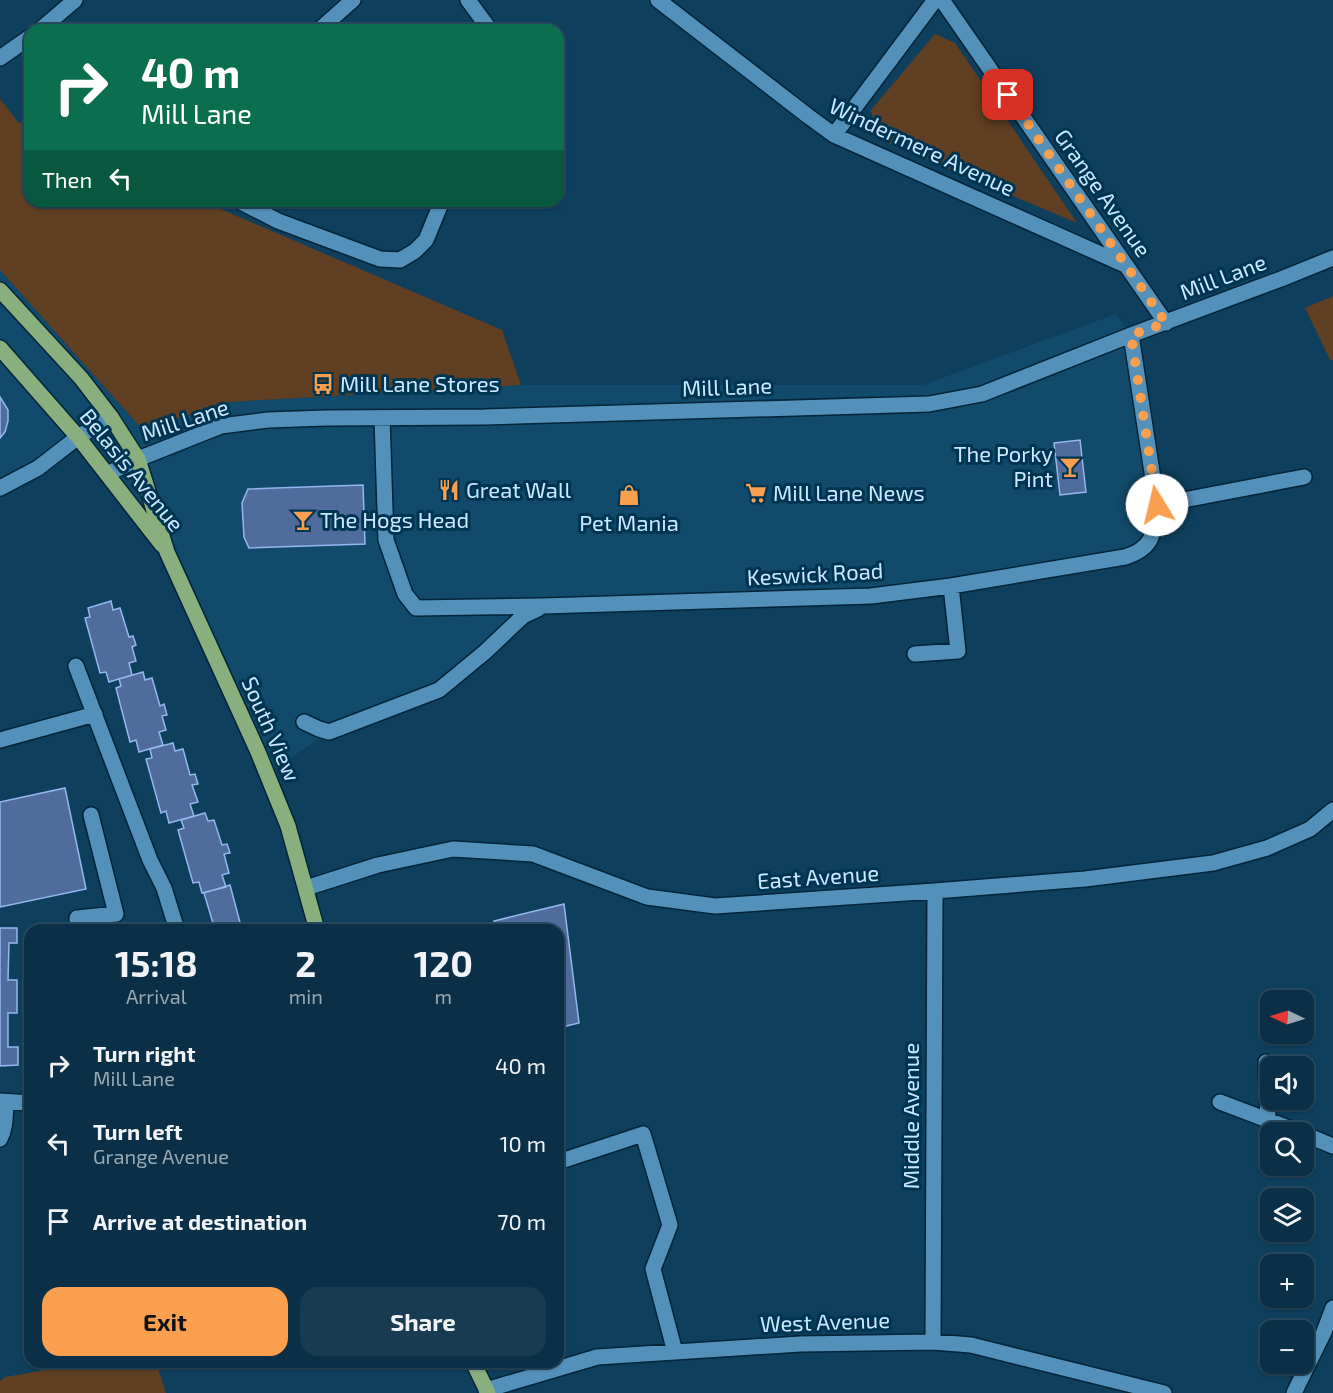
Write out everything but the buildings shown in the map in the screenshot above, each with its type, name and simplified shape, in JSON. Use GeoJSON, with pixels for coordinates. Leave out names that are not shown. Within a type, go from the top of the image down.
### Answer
{"type":"FeatureCollection","features":[{"type":"Feature","properties":{"kind":"main road","name":"Belasis Avenue"},"geometry":{"type":"LineString","coordinates":[[0,290],[81,378],[111,417],[138,459],[167,552]]}},
{"type":"Feature","properties":{"kind":"main road","name":"Belasis Avenue"},"geometry":{"type":"LineString","coordinates":[[0,348],[78,437],[167,552]]}},
{"type":"Feature","properties":{"kind":"main road","name":"South View"},"geometry":{"type":"LineString","coordinates":[[167,552],[258,752],[288,826],[315,924]]}},
{"type":"Feature","properties":{"kind":"main road"},"geometry":{"type":"LineString","coordinates":[[476,1368],[487,1391]]}},
{"type":"Feature","properties":{"kind":"street"},"geometry":{"type":"LineString","coordinates":[[47,24],[75,0]]}},
{"type":"Feature","properties":{"kind":"street"},"geometry":{"type":"LineString","coordinates":[[327,24],[353,0]]}},
{"type":"Feature","properties":{"kind":"street"},"geometry":{"type":"LineString","coordinates":[[468,0],[486,24]]}},
{"type":"Feature","properties":{"kind":"street","name":"Windermere Avenue"},"geometry":{"type":"LineString","coordinates":[[658,0],[834,135],[1125,265]]}},
{"type":"Feature","properties":{"kind":"street"},"geometry":{"type":"LineString","coordinates":[[834,135],[935,0]]}},
{"type":"Feature","properties":{"kind":"street","name":"Grange Avenue"},"geometry":{"type":"LineString","coordinates":[[942,0],[1166,323]]}},
{"type":"Feature","properties":{"kind":"street"},"geometry":{"type":"LineString","coordinates":[[0,58],[24,41]]}},
{"type":"Feature","properties":{"kind":"street"},"geometry":{"type":"LineString","coordinates":[[251,207],[278,221],[380,259],[400,260],[415,251],[426,240],[440,207]]}},
{"type":"Feature","properties":{"kind":"street","name":"Mill Lane"},"geometry":{"type":"LineString","coordinates":[[107,474],[221,426],[268,420],[484,417],[929,404],[982,394],[1333,258]]}},
{"type":"Feature","properties":{"kind":"street","name":"Keswick Road"},"geometry":{"type":"LineString","coordinates":[[382,418],[386,540],[405,594],[416,608],[871,596],[951,586],[1125,557],[1138,553],[1146,546],[1155,525],[1157,505],[1131,335]]}},
{"type":"Feature","properties":{"kind":"street"},"geometry":{"type":"LineString","coordinates":[[0,488],[38,468],[78,437],[111,417]]}},
{"type":"Feature","properties":{"kind":"street"},"geometry":{"type":"LineString","coordinates":[[1157,505],[1304,477]]}},
{"type":"Feature","properties":{"kind":"street"},"geometry":{"type":"LineString","coordinates":[[915,654],[958,651],[951,586]]}},
{"type":"Feature","properties":{"kind":"street"},"geometry":{"type":"LineString","coordinates":[[304,722],[329,732],[439,690],[485,652],[523,616],[542,606]]}},
{"type":"Feature","properties":{"kind":"street"},"geometry":{"type":"LineString","coordinates":[[76,666],[150,860],[164,888],[175,924]]}},
{"type":"Feature","properties":{"kind":"street"},"geometry":{"type":"LineString","coordinates":[[0,740],[95,714]]}},
{"type":"Feature","properties":{"kind":"street","name":"East Avenue"},"geometry":{"type":"LineString","coordinates":[[306,888],[378,865],[453,849],[533,854],[647,897],[715,906],[935,891],[1085,879],[1213,863],[1267,848],[1310,829],[1333,810]]}},
{"type":"Feature","properties":{"kind":"street"},"geometry":{"type":"LineString","coordinates":[[78,924],[77,918],[116,914],[91,815]]}},
{"type":"Feature","properties":{"kind":"street","name":"Middle Avenue"},"geometry":{"type":"LineString","coordinates":[[933,1342],[935,891]]}},
{"type":"Feature","properties":{"kind":"street"},"geometry":{"type":"LineString","coordinates":[[0,1139],[5,1126],[3,1101],[24,1103]]}},
{"type":"Feature","properties":{"kind":"street"},"geometry":{"type":"LineString","coordinates":[[1220,1102],[1268,1121],[1268,1110]]}},
{"type":"Feature","properties":{"kind":"street"},"geometry":{"type":"LineString","coordinates":[[564,1160],[643,1134],[670,1225],[653,1269],[675,1352]]}},
{"type":"Feature","properties":{"kind":"street"},"geometry":{"type":"LineString","coordinates":[[1314,1138],[1333,1146]]}},
{"type":"Feature","properties":{"kind":"street"},"geometry":{"type":"LineString","coordinates":[[1294,1393],[1324,1332],[1333,1308]]}},
{"type":"Feature","properties":{"kind":"street","name":"West Avenue"},"geometry":{"type":"LineString","coordinates":[[564,1367],[597,1357],[800,1344],[933,1342],[971,1345],[1164,1393]]}},
{"type":"Feature","properties":{"kind":"street","name":"West Avenue"},"geometry":{"type":"LineString","coordinates":[[487,1391],[561,1368]]}},
{"type":"Feature","properties":{"kind":"shaded area"},"geometry":{"type":"Polygon","coordinates":[[[935,34],[955,43],[1077,223],[886,142],[875,127],[871,110],[935,34]]]}},
{"type":"Feature","properties":{"kind":"shaded area"},"geometry":{"type":"Polygon","coordinates":[[[0,99],[18,122],[24,124],[24,207],[216,207],[502,330],[521,385],[230,402],[143,430],[0,270],[0,99]]]}},
{"type":"Feature","properties":{"kind":"shaded area"},"geometry":{"type":"Polygon","coordinates":[[[0,270],[143,430],[230,402],[521,385],[923,385],[1116,314],[1131,335],[1157,505],[1146,546],[951,586],[542,606],[439,690],[329,732],[267,774],[167,552],[79,437],[0,488],[0,270]]]}},
{"type":"Feature","properties":{"kind":"shaded area"},"geometry":{"type":"Polygon","coordinates":[[[1333,296],[1333,360],[1330,360],[1305,308],[1333,296]]]}},
{"type":"Feature","properties":{"kind":"shaded area"},"geometry":{"type":"Polygon","coordinates":[[[57,1368],[158,1368],[166,1393],[0,1393],[0,1381],[5,1377],[57,1368]]]}},
{"type":"Feature","properties":{"kind":"place","name":"Mill Lane Stores"},"geometry":{"type":"Point","coordinates":[323,384]}},
{"type":"Feature","properties":{"kind":"place","name":"The Porky Pint"},"geometry":{"type":"Point","coordinates":[1070,467]}},
{"type":"Feature","properties":{"kind":"place","name":"Great Wall"},"geometry":{"type":"Point","coordinates":[449,490]}},
{"type":"Feature","properties":{"kind":"place","name":"Mill Lane News"},"geometry":{"type":"Point","coordinates":[756,493]}},
{"type":"Feature","properties":{"kind":"place","name":"Pet Mania"},"geometry":{"type":"Point","coordinates":[629,495]}},
{"type":"Feature","properties":{"kind":"place","name":"The Hogs Head"},"geometry":{"type":"Point","coordinates":[303,520]}},
{"type":"Feature","properties":{"kind":"route"},"geometry":{"type":"LineString","coordinates":[[1008,95],[1166,323],[1131,335],[1157,505]]}}]}
